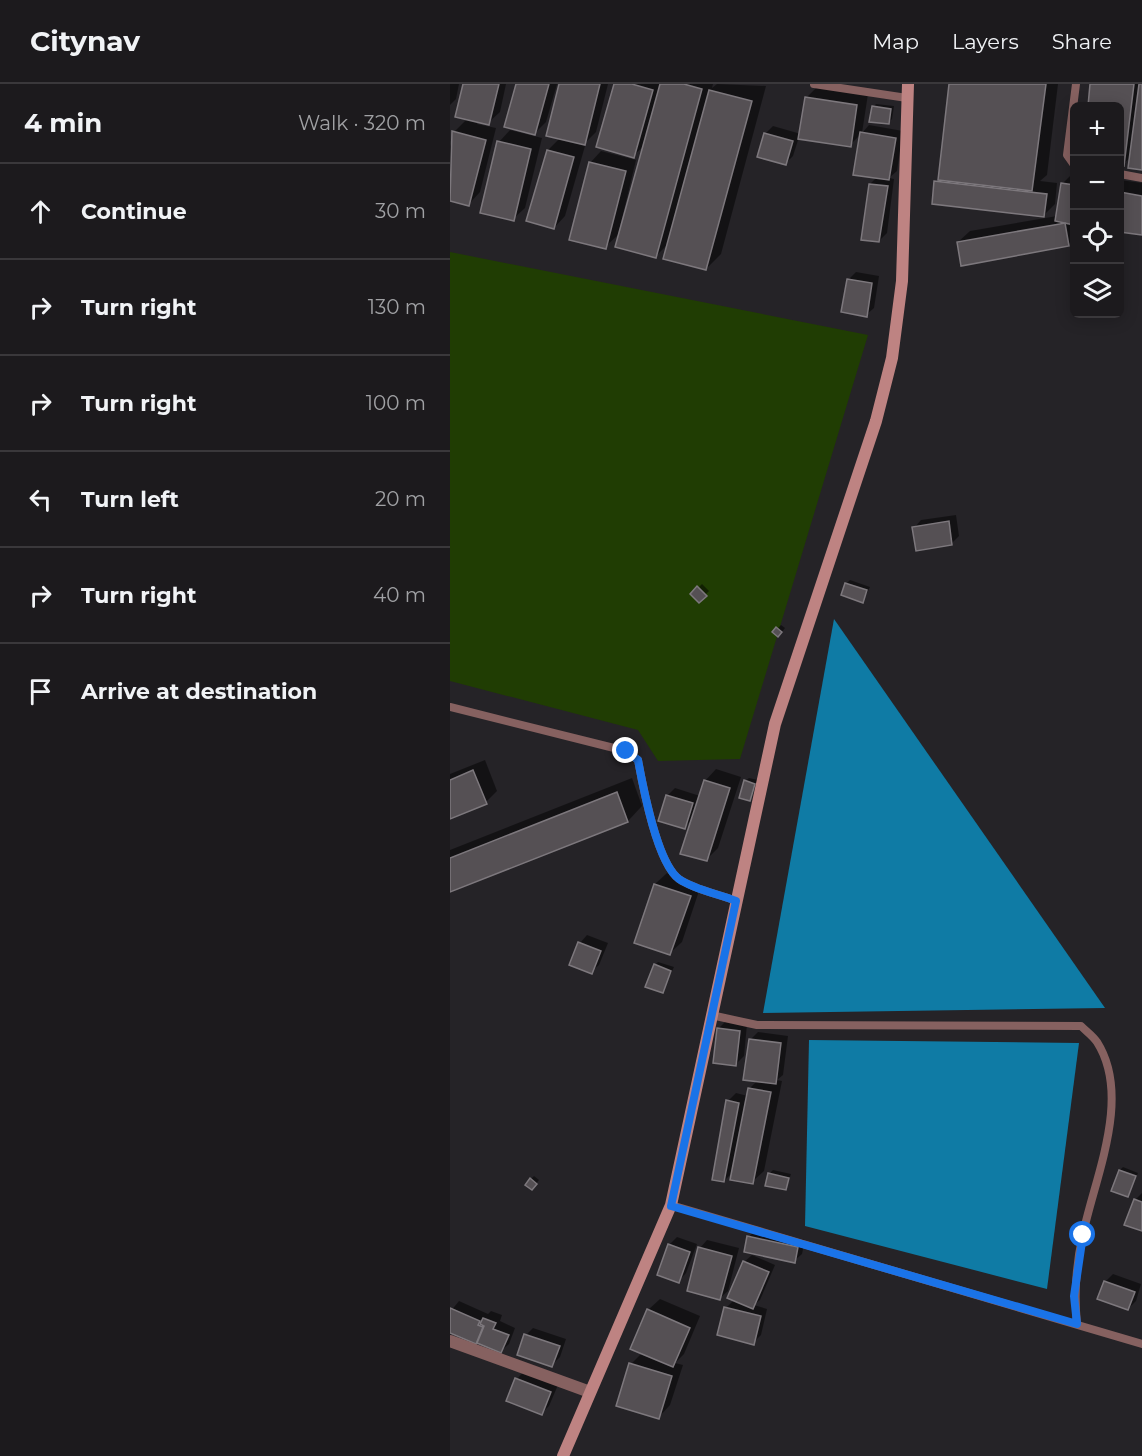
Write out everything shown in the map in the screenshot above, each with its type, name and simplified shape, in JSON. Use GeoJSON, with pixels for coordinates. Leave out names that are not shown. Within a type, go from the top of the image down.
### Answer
{"type":"FeatureCollection","features":[{"type":"Feature","properties":{"kind":"street"},"geometry":{"type":"LineString","coordinates":[[563,1456],[671,1206],[775,724],[876,421],[892,358],[902,281],[908,84]]}},
{"type":"Feature","properties":{"kind":"street"},"geometry":{"type":"LineString","coordinates":[[450,1341],[590,1392]]}},
{"type":"Feature","properties":{"kind":"lane"},"geometry":{"type":"LineString","coordinates":[[814,84],[907,98]]}},
{"type":"Feature","properties":{"kind":"lane"},"geometry":{"type":"LineString","coordinates":[[1070,159],[1067,155],[1076,84]]}},
{"type":"Feature","properties":{"kind":"lane"},"geometry":{"type":"LineString","coordinates":[[1124,175],[1142,178]]}},
{"type":"Feature","properties":{"kind":"lane"},"geometry":{"type":"LineString","coordinates":[[450,706],[626,751],[638,760],[646,807],[668,862],[678,878],[736,901]]}},
{"type":"Feature","properties":{"kind":"lane"},"geometry":{"type":"LineString","coordinates":[[711,1015],[757,1025],[1081,1026],[1097,1042],[1109,1071],[1111,1112],[1106,1148],[1083,1235],[1074,1296],[1077,1324]]}},
{"type":"Feature","properties":{"kind":"lane"},"geometry":{"type":"LineString","coordinates":[[671,1206],[1142,1344]]}},
{"type":"Feature","properties":{"kind":"green space"},"geometry":{"type":"Polygon","coordinates":[[[450,252],[868,335],[740,759],[658,761],[638,730],[450,681],[450,252]]]}},
{"type":"Feature","properties":{"kind":"water"},"geometry":{"type":"Polygon","coordinates":[[[834,619],[1105,1008],[763,1013],[834,619]]]}},
{"type":"Feature","properties":{"kind":"water"},"geometry":{"type":"Polygon","coordinates":[[[809,1040],[1079,1043],[1047,1289],[805,1226],[809,1040]]]}},
{"type":"Feature","properties":{"kind":"building"},"geometry":{"type":"Polygon","coordinates":[[[463,84],[499,84],[489,125],[455,117],[463,84]]]}},
{"type":"Feature","properties":{"kind":"building"},"geometry":{"type":"Polygon","coordinates":[[[516,84],[549,84],[535,135],[504,127],[516,84]]]}},
{"type":"Feature","properties":{"kind":"building"},"geometry":{"type":"Polygon","coordinates":[[[559,84],[600,84],[585,145],[546,136],[559,84]]]}},
{"type":"Feature","properties":{"kind":"building"},"geometry":{"type":"Polygon","coordinates":[[[614,84],[632,84],[653,90],[634,158],[596,147],[614,84]]]}},
{"type":"Feature","properties":{"kind":"building"},"geometry":{"type":"Polygon","coordinates":[[[660,84],[684,84],[702,89],[656,258],[615,247],[660,84]]]}},
{"type":"Feature","properties":{"kind":"building"},"geometry":{"type":"Polygon","coordinates":[[[949,84],[1046,84],[1032,191],[938,180],[949,84]]]}},
{"type":"Feature","properties":{"kind":"building"},"geometry":{"type":"Polygon","coordinates":[[[1090,84],[1134,84],[1124,166],[1124,102],[1088,102],[1090,84]]]}},
{"type":"Feature","properties":{"kind":"building"},"geometry":{"type":"Polygon","coordinates":[[[1139,84],[1142,84],[1142,170],[1128,168],[1139,84]]]}},
{"type":"Feature","properties":{"kind":"building"},"geometry":{"type":"Polygon","coordinates":[[[709,90],[752,101],[706,270],[663,259],[709,90]]]}},
{"type":"Feature","properties":{"kind":"building"},"geometry":{"type":"Polygon","coordinates":[[[805,97],[857,105],[851,147],[798,139],[805,97]]]}},
{"type":"Feature","properties":{"kind":"building"},"geometry":{"type":"Polygon","coordinates":[[[872,106],[891,109],[889,124],[869,122],[872,106]]]}},
{"type":"Feature","properties":{"kind":"building"},"geometry":{"type":"Polygon","coordinates":[[[452,131],[486,140],[469,206],[450,201],[452,131]]]}},
{"type":"Feature","properties":{"kind":"building"},"geometry":{"type":"Polygon","coordinates":[[[860,132],[896,138],[889,180],[853,175],[860,132]]]}},
{"type":"Feature","properties":{"kind":"building"},"geometry":{"type":"Polygon","coordinates":[[[764,133],[793,141],[786,165],[757,157],[764,133]]]}},
{"type":"Feature","properties":{"kind":"building"},"geometry":{"type":"Polygon","coordinates":[[[497,141],[531,149],[514,221],[480,213],[497,141]]]}},
{"type":"Feature","properties":{"kind":"building"},"geometry":{"type":"Polygon","coordinates":[[[547,150],[574,157],[554,229],[526,221],[547,150]]]}},
{"type":"Feature","properties":{"kind":"building"},"geometry":{"type":"Polygon","coordinates":[[[589,162],[626,171],[606,249],[569,240],[589,162]]]}},
{"type":"Feature","properties":{"kind":"building"},"geometry":{"type":"Polygon","coordinates":[[[934,181],[1047,194],[1044,217],[932,204],[934,181]]]}},
{"type":"Feature","properties":{"kind":"building"},"geometry":{"type":"Polygon","coordinates":[[[1061,183],[1070,184],[1070,224],[1055,221],[1061,183]]]}},
{"type":"Feature","properties":{"kind":"building"},"geometry":{"type":"Polygon","coordinates":[[[869,184],[888,186],[879,242],[861,240],[869,184]]]}},
{"type":"Feature","properties":{"kind":"building"},"geometry":{"type":"Polygon","coordinates":[[[1124,193],[1142,196],[1142,235],[1124,233],[1124,193]]]}},
{"type":"Feature","properties":{"kind":"building"},"geometry":{"type":"Polygon","coordinates":[[[1065,223],[1069,246],[961,266],[957,242],[1065,223]]]}},
{"type":"Feature","properties":{"kind":"building"},"geometry":{"type":"Polygon","coordinates":[[[847,279],[872,283],[867,317],[841,312],[847,279]]]}},
{"type":"Feature","properties":{"kind":"building"},"geometry":{"type":"Polygon","coordinates":[[[949,521],[952,545],[916,551],[912,527],[949,521]]]}},
{"type":"Feature","properties":{"kind":"building"},"geometry":{"type":"Polygon","coordinates":[[[845,583],[867,590],[863,603],[841,595],[845,583]]]}},
{"type":"Feature","properties":{"kind":"building"},"geometry":{"type":"Polygon","coordinates":[[[697,586],[707,596],[699,603],[690,594],[697,586]]]}},
{"type":"Feature","properties":{"kind":"building"},"geometry":{"type":"Polygon","coordinates":[[[776,627],[782,632],[778,637],[772,632],[776,627]]]}},
{"type":"Feature","properties":{"kind":"building"},"geometry":{"type":"Polygon","coordinates":[[[473,770],[487,804],[450,819],[450,780],[473,770]]]}},
{"type":"Feature","properties":{"kind":"building"},"geometry":{"type":"Polygon","coordinates":[[[704,780],[730,788],[707,861],[680,854],[704,780]]]}},
{"type":"Feature","properties":{"kind":"building"},"geometry":{"type":"Polygon","coordinates":[[[744,780],[755,784],[750,801],[739,798],[744,780]]]}},
{"type":"Feature","properties":{"kind":"building"},"geometry":{"type":"Polygon","coordinates":[[[617,792],[628,822],[450,892],[450,858],[617,792]]]}},
{"type":"Feature","properties":{"kind":"building"},"geometry":{"type":"Polygon","coordinates":[[[666,795],[693,803],[685,829],[658,821],[666,795]]]}},
{"type":"Feature","properties":{"kind":"building"},"geometry":{"type":"Polygon","coordinates":[[[654,884],[691,896],[670,955],[634,943],[654,884]]]}},
{"type":"Feature","properties":{"kind":"building"},"geometry":{"type":"Polygon","coordinates":[[[578,942],[601,951],[592,974],[569,965],[578,942]]]}},
{"type":"Feature","properties":{"kind":"building"},"geometry":{"type":"Polygon","coordinates":[[[654,964],[671,971],[663,993],[645,987],[654,964]]]}},
{"type":"Feature","properties":{"kind":"building"},"geometry":{"type":"Polygon","coordinates":[[[717,1028],[740,1031],[736,1066],[713,1063],[717,1028]]]}},
{"type":"Feature","properties":{"kind":"building"},"geometry":{"type":"Polygon","coordinates":[[[749,1039],[781,1043],[776,1084],[743,1080],[749,1039]]]}},
{"type":"Feature","properties":{"kind":"building"},"geometry":{"type":"Polygon","coordinates":[[[748,1088],[771,1092],[753,1184],[730,1180],[748,1088]]]}},
{"type":"Feature","properties":{"kind":"building"},"geometry":{"type":"Polygon","coordinates":[[[726,1100],[739,1103],[724,1182],[712,1180],[726,1100]]]}},
{"type":"Feature","properties":{"kind":"building"},"geometry":{"type":"Polygon","coordinates":[[[1119,1170],[1136,1176],[1128,1197],[1111,1191],[1119,1170]]]}},
{"type":"Feature","properties":{"kind":"building"},"geometry":{"type":"Polygon","coordinates":[[[768,1173],[789,1178],[786,1190],[765,1186],[768,1173]]]}},
{"type":"Feature","properties":{"kind":"building"},"geometry":{"type":"Polygon","coordinates":[[[530,1178],[537,1184],[532,1190],[525,1185],[530,1178]]]}},
{"type":"Feature","properties":{"kind":"building"},"geometry":{"type":"Polygon","coordinates":[[[1134,1199],[1142,1202],[1142,1231],[1124,1225],[1134,1199]]]}},
{"type":"Feature","properties":{"kind":"building"},"geometry":{"type":"Polygon","coordinates":[[[747,1236],[798,1247],[795,1263],[744,1252],[747,1236]]]}},
{"type":"Feature","properties":{"kind":"building"},"geometry":{"type":"Polygon","coordinates":[[[668,1244],[690,1252],[679,1283],[657,1275],[668,1244]]]}},
{"type":"Feature","properties":{"kind":"building"},"geometry":{"type":"Polygon","coordinates":[[[698,1247],[732,1256],[720,1300],[687,1291],[698,1247]]]}},
{"type":"Feature","properties":{"kind":"building"},"geometry":{"type":"Polygon","coordinates":[[[743,1261],[769,1272],[753,1309],[727,1298],[743,1261]]]}},
{"type":"Feature","properties":{"kind":"building"},"geometry":{"type":"Polygon","coordinates":[[[1104,1281],[1135,1292],[1128,1310],[1097,1299],[1104,1281]]]}},
{"type":"Feature","properties":{"kind":"building"},"geometry":{"type":"Polygon","coordinates":[[[724,1307],[761,1316],[754,1345],[717,1335],[724,1307]]]}},
{"type":"Feature","properties":{"kind":"building"},"geometry":{"type":"Polygon","coordinates":[[[450,1308],[480,1321],[478,1325],[483,1327],[476,1344],[450,1333],[450,1308]]]}},
{"type":"Feature","properties":{"kind":"building"},"geometry":{"type":"Polygon","coordinates":[[[647,1309],[690,1328],[673,1367],[630,1349],[647,1309]]]}},
{"type":"Feature","properties":{"kind":"building"},"geometry":{"type":"Polygon","coordinates":[[[483,1318],[496,1323],[493,1329],[509,1335],[501,1353],[477,1343],[484,1326],[480,1324],[483,1318]]]}},
{"type":"Feature","properties":{"kind":"building"},"geometry":{"type":"Polygon","coordinates":[[[524,1334],[560,1346],[552,1367],[517,1355],[524,1334]]]}},
{"type":"Feature","properties":{"kind":"building"},"geometry":{"type":"Polygon","coordinates":[[[629,1363],[672,1376],[659,1419],[616,1406],[629,1363]]]}},
{"type":"Feature","properties":{"kind":"building"},"geometry":{"type":"Polygon","coordinates":[[[515,1378],[551,1392],[542,1415],[506,1401],[515,1378]]]}},
{"type":"Feature","properties":{"kind":"route"},"geometry":{"type":"LineString","coordinates":[[626,751],[638,760],[646,807],[668,862],[678,878],[736,901],[671,1206],[1077,1324],[1074,1296],[1083,1235]]}}]}
